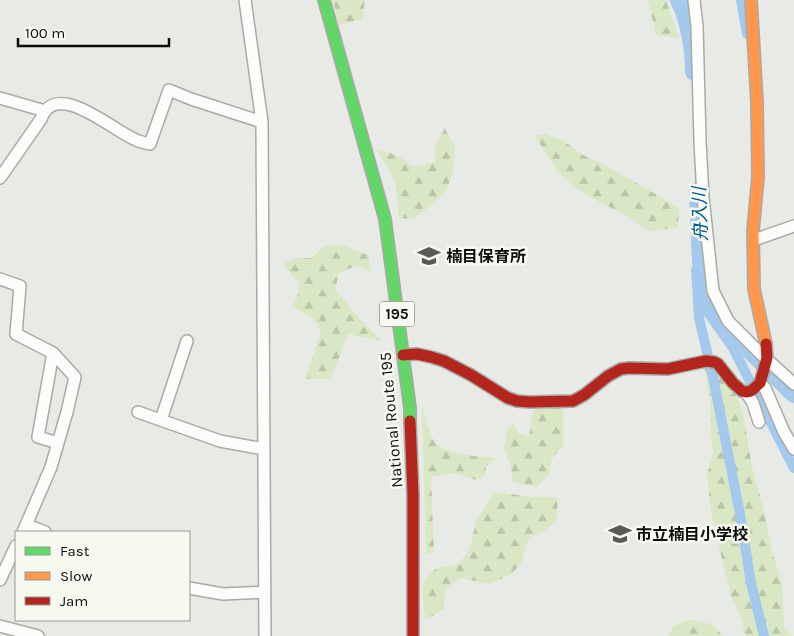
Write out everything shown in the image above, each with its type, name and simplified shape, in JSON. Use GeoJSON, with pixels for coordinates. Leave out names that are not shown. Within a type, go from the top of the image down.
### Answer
{"type":"FeatureCollection","features":[{"type":"Feature","properties":{"kind":"main road","name":"National Route 195"},"geometry":{"type":"LineString","coordinates":[[324,0],[384,219],[410,408],[414,636]]}},
{"type":"Feature","properties":{"kind":"main road"},"geometry":{"type":"LineString","coordinates":[[402,355],[413,353],[437,357],[508,398],[518,401],[572,401],[584,396],[608,376],[621,369],[668,368],[710,362],[722,369],[742,391],[754,387],[765,363],[767,350],[754,289],[753,231],[758,176],[758,102],[751,0]]}},
{"type":"Feature","properties":{"kind":"street"},"geometry":{"type":"LineString","coordinates":[[245,0],[262,122],[265,636]]}},
{"type":"Feature","properties":{"kind":"street"},"geometry":{"type":"LineString","coordinates":[[694,0],[697,26],[702,198],[713,292],[728,321],[765,363],[794,384]]}},
{"type":"Feature","properties":{"kind":"street"},"geometry":{"type":"LineString","coordinates":[[0,178],[45,111],[50,106],[56,104],[69,104],[97,116],[136,141],[150,144],[169,90],[262,122]]}},
{"type":"Feature","properties":{"kind":"street"},"geometry":{"type":"LineString","coordinates":[[0,98],[45,111]]}},
{"type":"Feature","properties":{"kind":"street"},"geometry":{"type":"LineString","coordinates":[[754,240],[794,226]]}},
{"type":"Feature","properties":{"kind":"street"},"geometry":{"type":"LineString","coordinates":[[0,279],[20,286],[16,334],[53,353],[75,377],[51,468],[25,528],[40,531]]}},
{"type":"Feature","properties":{"kind":"street"},"geometry":{"type":"LineString","coordinates":[[161,420],[187,341]]}},
{"type":"Feature","properties":{"kind":"street"},"geometry":{"type":"LineString","coordinates":[[53,353],[38,437],[58,443]]}},
{"type":"Feature","properties":{"kind":"street"},"geometry":{"type":"LineString","coordinates":[[759,422],[752,403],[754,387],[765,388],[784,432],[794,449]]}},
{"type":"Feature","properties":{"kind":"street"},"geometry":{"type":"LineString","coordinates":[[138,412],[220,441],[264,449]]}},
{"type":"Feature","properties":{"kind":"street"},"geometry":{"type":"LineString","coordinates":[[0,580],[15,548]]}},
{"type":"Feature","properties":{"kind":"street"},"geometry":{"type":"LineString","coordinates":[[190,588],[223,594],[265,592]]}},
{"type":"Feature","properties":{"kind":"street"},"geometry":{"type":"LineString","coordinates":[[0,626],[38,636]]}},
{"type":"Feature","properties":{"kind":"green space"},"geometry":{"type":"Polygon","coordinates":[[[333,0],[365,0],[362,19],[339,25],[333,0]]]}},
{"type":"Feature","properties":{"kind":"green space"},"geometry":{"type":"Polygon","coordinates":[[[647,0],[666,0],[679,38],[656,35],[647,0]]]}},
{"type":"Feature","properties":{"kind":"green space"},"geometry":{"type":"Polygon","coordinates":[[[444,127],[455,147],[453,172],[445,193],[414,219],[399,218],[395,181],[377,150],[397,155],[413,167],[435,162],[435,148],[444,127]]]}},
{"type":"Feature","properties":{"kind":"green space"},"geometry":{"type":"Polygon","coordinates":[[[546,134],[562,140],[583,155],[611,168],[679,208],[678,228],[648,231],[626,215],[573,186],[557,171],[535,136],[546,134]]]}},
{"type":"Feature","properties":{"kind":"green space"},"geometry":{"type":"Polygon","coordinates":[[[339,244],[368,255],[371,271],[356,266],[339,273],[335,289],[355,314],[382,341],[348,334],[331,379],[305,379],[321,332],[314,319],[292,306],[297,299],[299,283],[283,264],[296,258],[312,258],[323,247],[339,244]]]}},
{"type":"Feature","properties":{"kind":"green space"},"geometry":{"type":"Polygon","coordinates":[[[704,367],[718,369],[734,392],[743,412],[752,467],[763,506],[772,551],[782,583],[784,627],[793,636],[745,636],[742,620],[730,593],[711,511],[707,475],[713,453],[710,397],[704,367]]]}},
{"type":"Feature","properties":{"kind":"green space"},"geometry":{"type":"Polygon","coordinates":[[[534,403],[563,405],[563,446],[552,458],[549,474],[537,487],[513,482],[511,467],[504,448],[507,431],[514,423],[518,433],[529,437],[534,403]]]}},
{"type":"Feature","properties":{"kind":"green space"},"geometry":{"type":"Polygon","coordinates":[[[422,406],[433,440],[438,445],[453,452],[496,458],[486,466],[485,476],[476,480],[456,473],[431,477],[434,553],[426,554],[422,406]]]}},
{"type":"Feature","properties":{"kind":"green space"},"geometry":{"type":"Polygon","coordinates":[[[494,492],[558,498],[556,522],[538,535],[529,537],[522,561],[512,574],[489,584],[461,578],[446,588],[443,610],[425,620],[422,589],[426,577],[438,567],[454,566],[467,555],[476,521],[494,492]]]}},
{"type":"Feature","properties":{"kind":"green space"},"geometry":{"type":"Polygon","coordinates":[[[689,620],[711,624],[723,636],[669,636],[673,626],[689,620]]]}},
{"type":"Feature","properties":{"kind":"waterway","name":"舟入川"},"geometry":{"type":"LineString","coordinates":[[679,0],[686,16],[690,35],[694,72]]}},
{"type":"Feature","properties":{"kind":"waterway"},"geometry":{"type":"LineString","coordinates":[[741,0],[747,34]]}},
{"type":"Feature","properties":{"kind":"waterway","name":"舟入川"},"geometry":{"type":"LineString","coordinates":[[698,191],[701,262],[707,269],[710,297],[717,318],[794,394]]}},
{"type":"Feature","properties":{"kind":"waterway"},"geometry":{"type":"LineString","coordinates":[[701,262],[696,270],[699,318],[713,377],[740,514],[751,583],[764,636]]}},
{"type":"Feature","properties":{"kind":"waterway"},"geometry":{"type":"LineString","coordinates":[[703,270],[707,311],[733,348],[794,468]]}},
{"type":"Feature","properties":{"kind":"traffic: fast"},"geometry":{"type":"LineString","coordinates":[[324,0],[385,219],[410,408],[410,421]]}},
{"type":"Feature","properties":{"kind":"traffic: slow"},"geometry":{"type":"LineString","coordinates":[[751,0],[757,102],[758,177],[753,231],[754,289],[766,344]]}},
{"type":"Feature","properties":{"kind":"traffic: jam"},"geometry":{"type":"LineString","coordinates":[[403,355],[417,354],[444,361],[508,398],[517,401],[573,401],[621,369],[668,369],[706,361],[718,364],[742,391],[751,391],[760,383],[767,358],[766,344]]}},
{"type":"Feature","properties":{"kind":"traffic: jam"},"geometry":{"type":"LineString","coordinates":[[410,421],[413,495],[413,636]]}},
{"type":"Feature","properties":{"kind":"place","name":"楠目保育所"},"geometry":{"type":"Point","coordinates":[429,256]}},
{"type":"Feature","properties":{"kind":"place","name":"市立楠目小学校"},"geometry":{"type":"Point","coordinates":[620,534]}}]}
